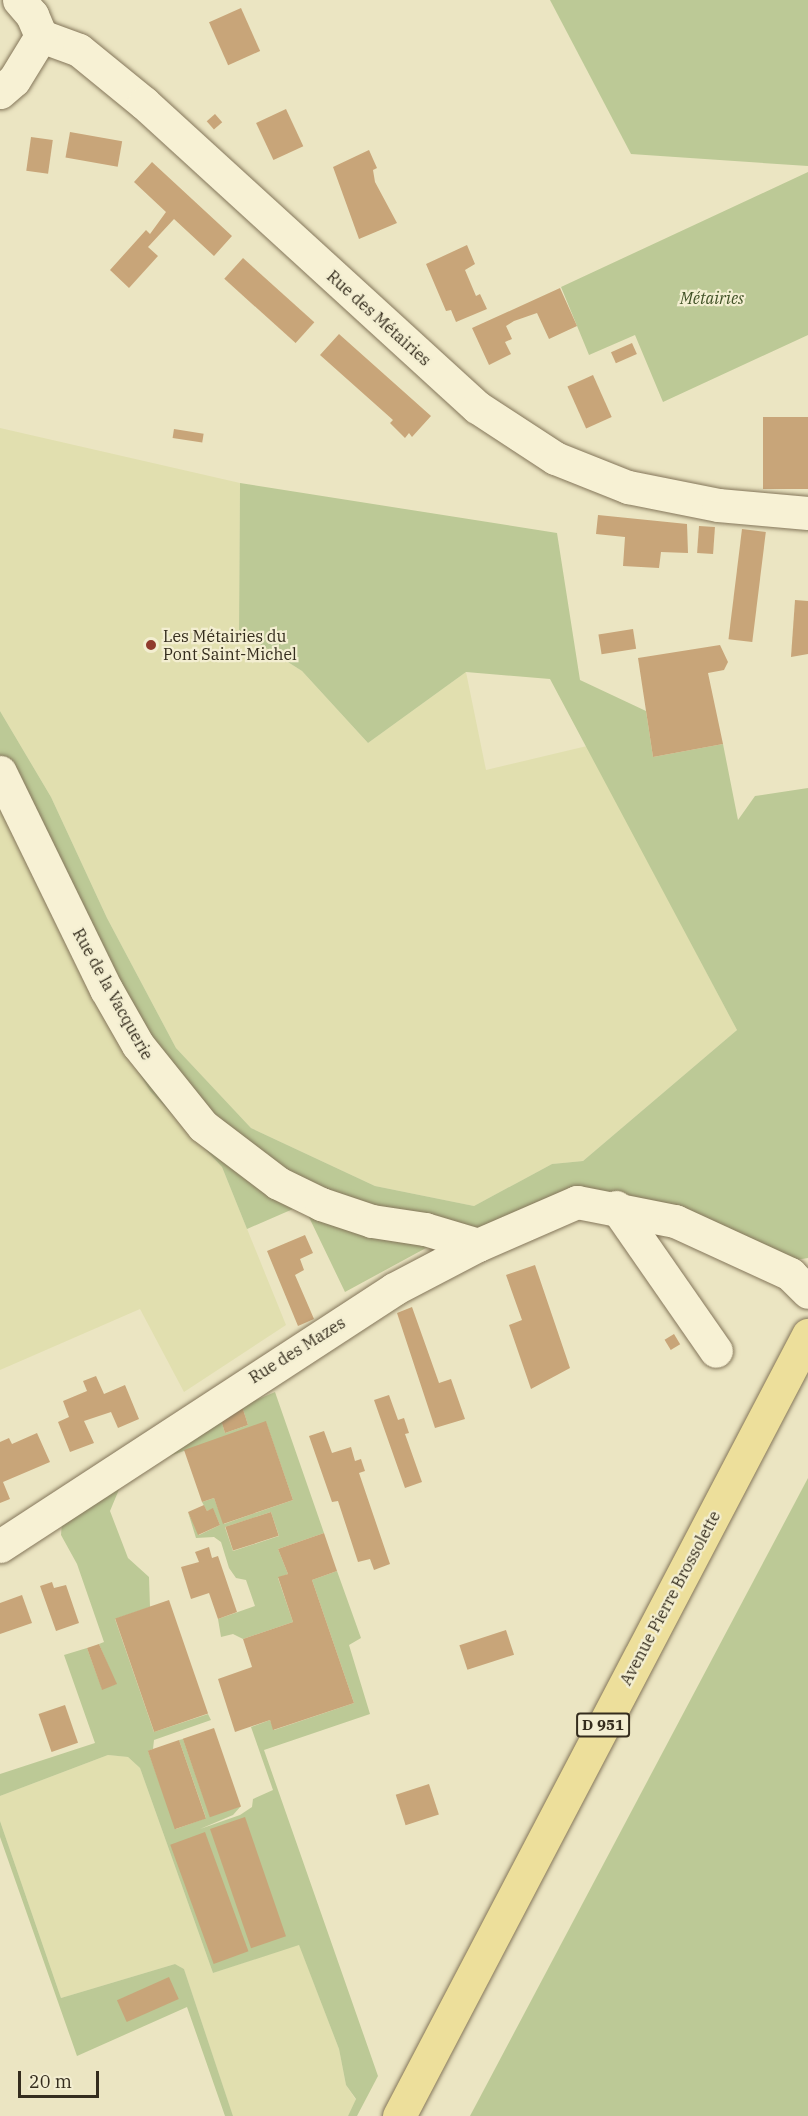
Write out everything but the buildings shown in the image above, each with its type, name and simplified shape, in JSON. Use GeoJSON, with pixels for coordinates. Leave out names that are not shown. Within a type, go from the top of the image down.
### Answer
{"type":"FeatureCollection","features":[{"type":"Feature","properties":{"kind":"main road","name":"Avenue Pierre Brossolette"},"geometry":{"type":"LineString","coordinates":[[399,2116],[808,1335]]}},
{"type":"Feature","properties":{"kind":"street"},"geometry":{"type":"LineString","coordinates":[[0,92],[14,80],[41,36],[32,15],[19,0]]}},
{"type":"Feature","properties":{"kind":"street","name":"Rue des Métairies"},"geometry":{"type":"LineString","coordinates":[[41,36],[79,50],[144,103],[477,407],[555,458],[628,487],[718,506],[808,513]]}},
{"type":"Feature","properties":{"kind":"street","name":"Rue de la Vacquerie"},"geometry":{"type":"LineString","coordinates":[[0,772],[106,989],[138,1045],[203,1126],[278,1182],[321,1204],[372,1221],[425,1229],[478,1245]]}},
{"type":"Feature","properties":{"kind":"street","name":"Rue des Mazes"},"geometry":{"type":"LineString","coordinates":[[0,1546],[297,1349],[394,1289],[478,1245],[577,1202],[616,1207],[675,1221],[790,1274],[808,1292]]}},
{"type":"Feature","properties":{"kind":"street"},"geometry":{"type":"LineString","coordinates":[[616,1207],[716,1351]]}},
{"type":"Feature","properties":{"kind":"shaded area"},"geometry":{"type":"Polygon","coordinates":[[[0,428],[240,483],[239,631],[302,671],[368,743],[466,672],[486,770],[587,746],[737,1030],[583,1161],[552,1164],[474,1206],[375,1186],[251,1128],[176,1048],[107,918],[51,797],[0,711],[0,428]]]}},
{"type":"Feature","properties":{"kind":"shaded area"},"geometry":{"type":"Polygon","coordinates":[[[0,809],[100,1009],[150,1091],[222,1167],[286,1325],[184,1392],[140,1309],[0,1370],[0,809]]]}},
{"type":"Feature","properties":{"kind":"shaded area"},"geometry":{"type":"Polygon","coordinates":[[[108,1755],[128,1757],[140,1768],[213,1973],[299,1944],[339,2049],[346,2085],[356,2100],[348,2116],[233,2116],[184,1969],[175,1964],[61,1998],[0,1821],[0,1796],[108,1755]]]}},
{"type":"Feature","properties":{"kind":"green space"},"geometry":{"type":"Polygon","coordinates":[[[550,0],[808,0],[808,166],[631,154],[550,0]]]}},
{"type":"Feature","properties":{"kind":"green space","name":"Métairies"},"geometry":{"type":"Polygon","coordinates":[[[808,172],[808,335],[663,402],[635,335],[589,355],[561,287],[808,172]]]}},
{"type":"Feature","properties":{"kind":"green space"},"geometry":{"type":"Polygon","coordinates":[[[240,483],[557,533],[580,680],[646,711],[653,757],[723,744],[738,820],[755,796],[808,788],[808,1258],[796,1260],[660,1204],[475,1228],[326,1199],[178,1091],[0,761],[0,711],[51,797],[107,918],[176,1048],[251,1128],[375,1186],[474,1206],[552,1164],[583,1161],[737,1030],[550,679],[466,672],[368,743],[302,671],[239,631],[240,483]]]}},
{"type":"Feature","properties":{"kind":"green space"},"geometry":{"type":"Polygon","coordinates":[[[100,1009],[218,1147],[437,1242],[345,1292],[307,1213],[293,1209],[247,1229],[222,1167],[150,1091],[100,1009]]]}},
{"type":"Feature","properties":{"kind":"green space"},"geometry":{"type":"Polygon","coordinates":[[[275,1392],[324,1533],[278,1549],[288,1574],[278,1578],[293,1622],[243,1639],[233,1634],[221,1637],[218,1619],[255,1606],[246,1580],[236,1578],[229,1568],[221,1542],[214,1537],[196,1538],[188,1512],[199,1535],[220,1525],[213,1509],[207,1511],[202,1502],[214,1498],[224,1524],[293,1500],[266,1422],[164,1458],[221,1420],[225,1433],[248,1425],[242,1406],[275,1392]],[[271,1512],[225,1527],[233,1551],[279,1536],[271,1512]]]}},
{"type":"Feature","properties":{"kind":"green space"},"geometry":{"type":"Polygon","coordinates":[[[808,1478],[808,2116],[470,2116],[808,1478]]]}},
{"type":"Feature","properties":{"kind":"green space"},"geometry":{"type":"Polygon","coordinates":[[[120,1487],[110,1511],[128,1558],[149,1577],[150,1607],[115,1619],[154,1732],[208,1714],[211,1720],[154,1740],[153,1749],[148,1751],[176,1829],[206,1818],[179,1740],[183,1739],[210,1816],[241,1806],[233,1815],[200,1829],[240,1815],[252,1807],[253,1799],[273,1790],[251,1727],[270,1720],[274,1730],[354,1703],[312,1580],[337,1571],[361,1638],[349,1645],[370,1714],[264,1750],[378,2076],[357,2116],[348,2116],[356,2099],[346,2085],[339,2049],[299,1945],[213,1973],[140,1768],[128,1757],[108,1755],[0,1796],[0,1774],[95,1743],[64,1655],[87,1648],[102,1689],[116,1684],[99,1644],[104,1642],[77,1564],[61,1535],[62,1523],[120,1487]]]}},
{"type":"Feature","properties":{"kind":"green space"},"geometry":{"type":"Polygon","coordinates":[[[0,1821],[61,1998],[175,1964],[184,1969],[233,2116],[225,2116],[187,2007],[77,2056],[0,1837],[0,1821]]]}},
{"type":"Feature","properties":{"kind":"place","name":"Les Métairies du Pont Saint-Michel"},"geometry":{"type":"Point","coordinates":[151,645]}}]}
